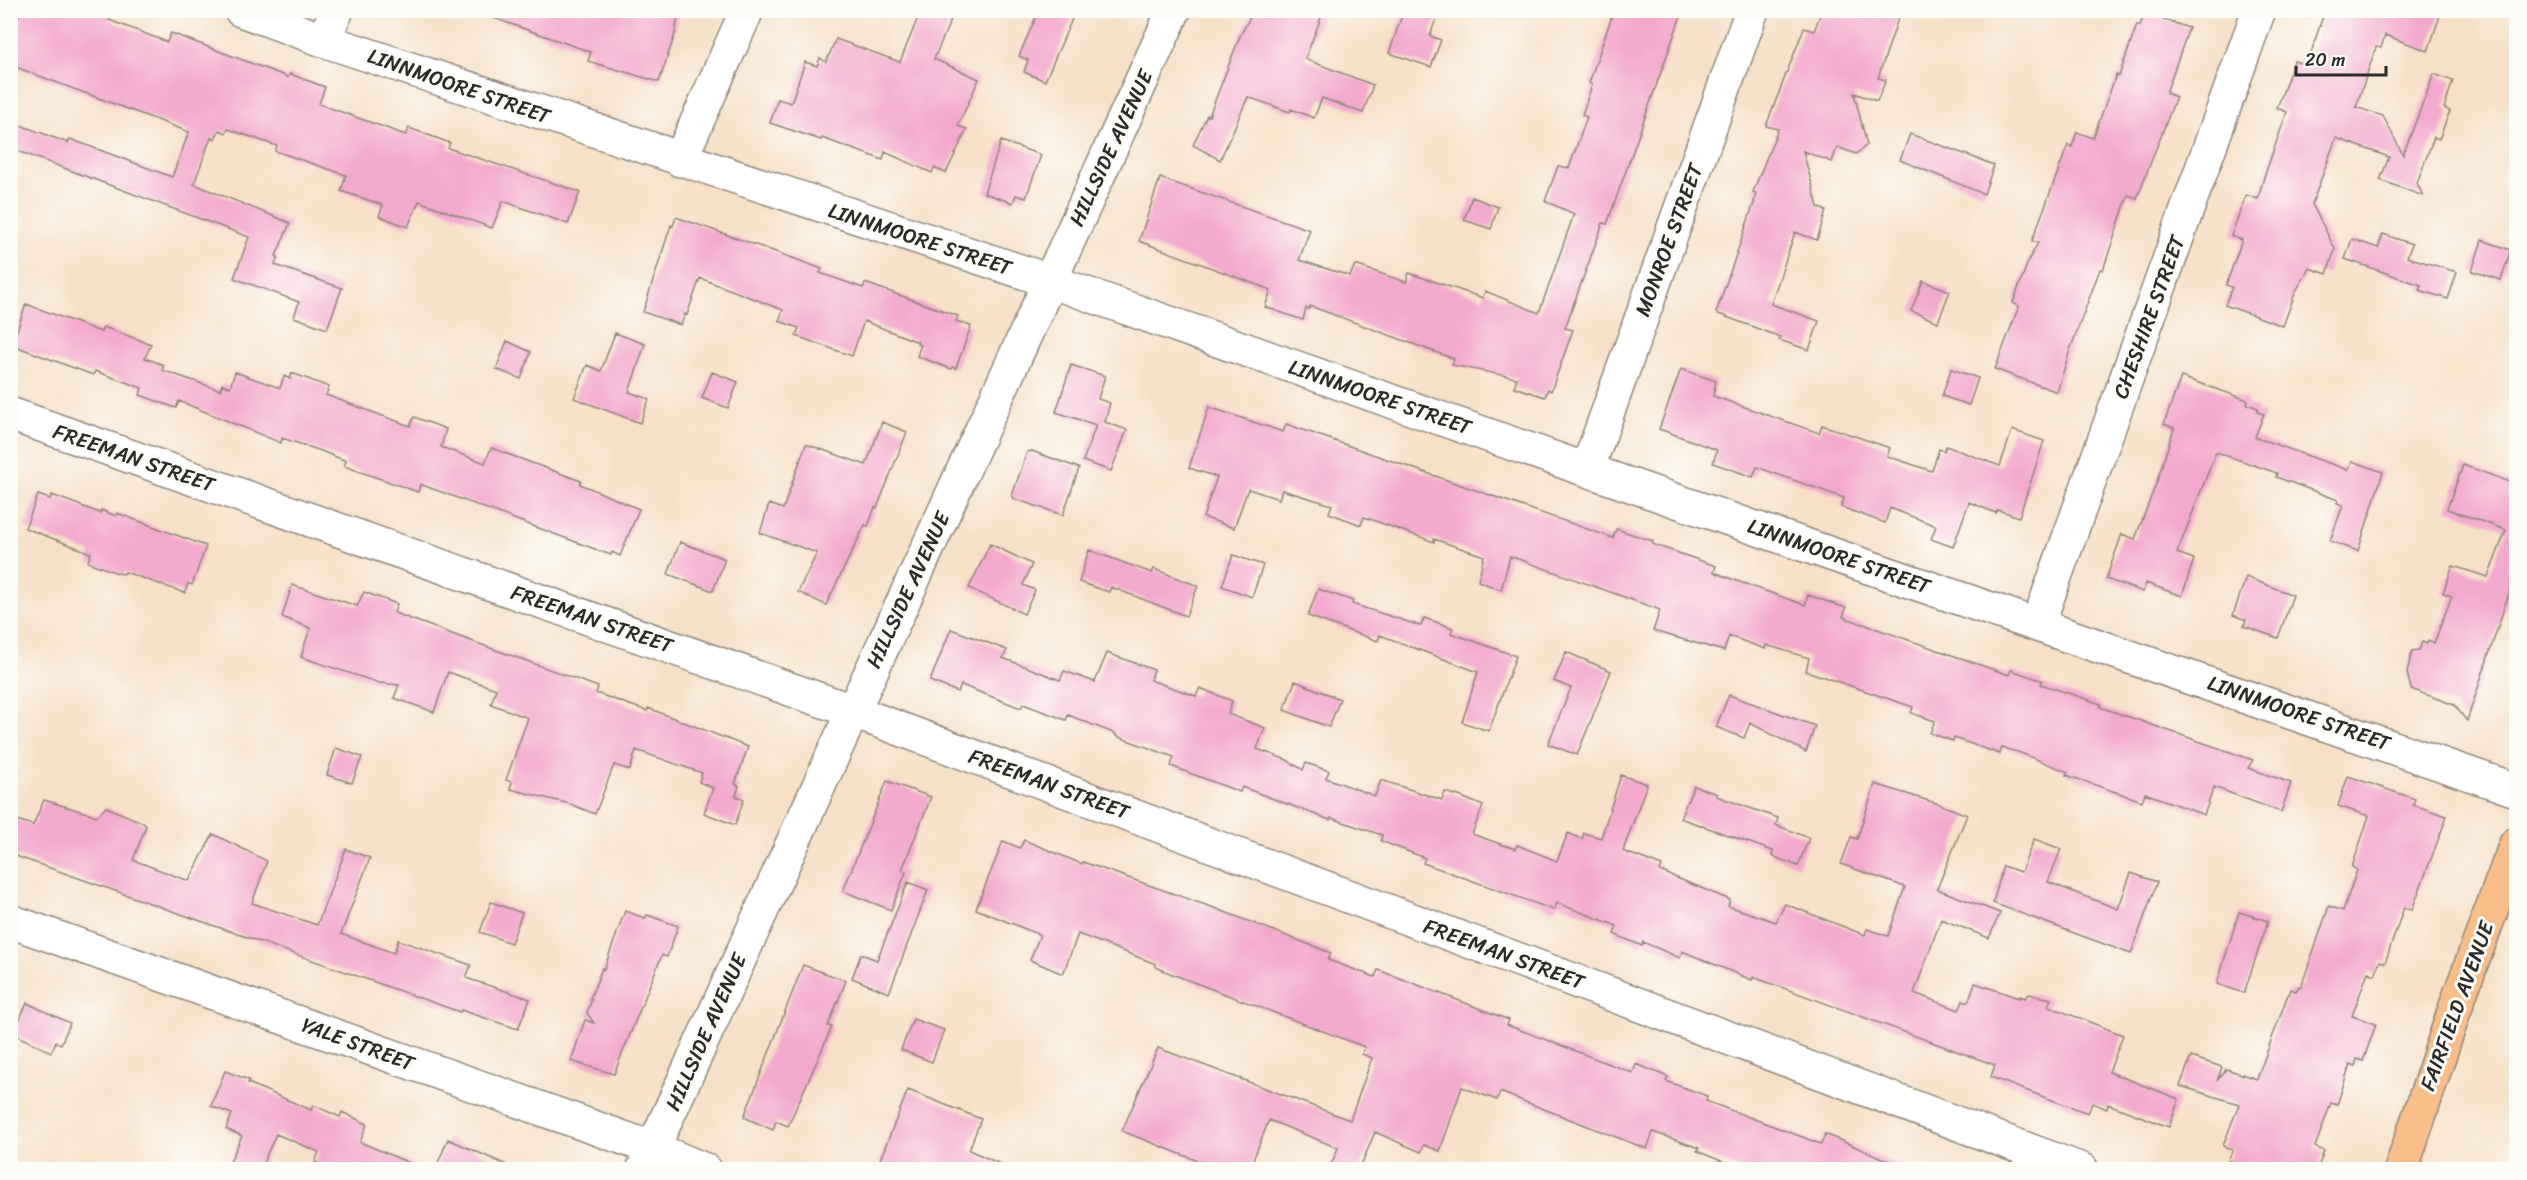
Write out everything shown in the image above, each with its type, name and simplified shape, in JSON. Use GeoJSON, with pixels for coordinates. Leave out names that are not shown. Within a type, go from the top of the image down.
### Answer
{"type":"FeatureCollection","features":[{"type":"Feature","properties":{"kind":"main road","name":"FAIRFIELD AVENUE"},"geometry":{"type":"LineString","coordinates":[[2401,1170],[2459,997],[2517,844]]}},
{"type":"Feature","properties":{"kind":"street","name":"LINNMOORE STREET"},"geometry":{"type":"LineString","coordinates":[[241,10],[323,40],[680,160],[1050,281],[1587,470],[2517,790]]}},
{"type":"Feature","properties":{"kind":"street"},"geometry":{"type":"LineString","coordinates":[[323,40],[337,10]]}},
{"type":"Feature","properties":{"kind":"street"},"geometry":{"type":"LineString","coordinates":[[680,160],[747,10]]}},
{"type":"Feature","properties":{"kind":"street","name":"HILLSIDE AVENUE"},"geometry":{"type":"LineString","coordinates":[[648,1159],[1174,10]]}},
{"type":"Feature","properties":{"kind":"street","name":"MONROE STREET"},"geometry":{"type":"LineString","coordinates":[[1587,470],[1752,10]]}},
{"type":"Feature","properties":{"kind":"street","name":"CHESHIRE STREET"},"geometry":{"type":"LineString","coordinates":[[2038,624],[2259,10]]}},
{"type":"Feature","properties":{"kind":"street","name":"FREEMAN STREET"},"geometry":{"type":"LineString","coordinates":[[10,414],[852,711],[2082,1170]]}},
{"type":"Feature","properties":{"kind":"street","name":"YALE STREET"},"geometry":{"type":"LineString","coordinates":[[10,921],[648,1159],[705,1170]]}},
{"type":"Feature","properties":{"kind":"building"},"geometry":{"type":"Polygon","coordinates":[[[21,10],[113,10],[109,20],[167,42],[171,33],[288,77],[290,74],[325,87],[319,104],[406,135],[409,128],[450,143],[448,148],[580,192],[568,224],[503,201],[492,228],[419,201],[408,227],[379,216],[383,205],[341,191],[346,175],[275,151],[277,146],[228,129],[226,133],[219,130],[215,139],[211,137],[194,184],[290,223],[276,256],[278,257],[275,265],[342,288],[327,329],[294,317],[299,302],[234,278],[249,237],[10,148],[10,121],[68,143],[70,139],[172,177],[189,132],[10,65],[10,38],[21,10]]]}},
{"type":"Feature","properties":{"kind":"building"},"geometry":{"type":"Polygon","coordinates":[[[483,10],[679,10],[675,34],[659,82],[588,61],[591,52],[482,14],[483,10]]]}},
{"type":"Feature","properties":{"kind":"building"},"geometry":{"type":"Polygon","coordinates":[[[921,10],[955,10],[934,59],[979,79],[958,126],[967,129],[946,173],[934,168],[932,173],[885,152],[883,160],[822,138],[821,140],[770,123],[778,99],[791,103],[805,62],[817,66],[820,58],[826,62],[836,39],[900,62],[921,10]]]}},
{"type":"Feature","properties":{"kind":"building"},"geometry":{"type":"Polygon","coordinates":[[[1039,10],[1076,10],[1045,81],[1024,72],[1028,60],[1019,56],[1039,10]]]}},
{"type":"Feature","properties":{"kind":"building"},"geometry":{"type":"Polygon","coordinates":[[[1254,10],[1324,10],[1305,59],[1373,85],[1363,113],[1322,98],[1314,118],[1248,97],[1220,160],[1193,145],[1207,115],[1209,116],[1240,36],[1254,10]]]}},
{"type":"Feature","properties":{"kind":"building"},"geometry":{"type":"Polygon","coordinates":[[[1404,10],[1439,10],[1430,36],[1441,40],[1431,67],[1389,53],[1404,10]]]}},
{"type":"Feature","properties":{"kind":"building"},"geometry":{"type":"Polygon","coordinates":[[[1614,10],[1683,10],[1607,224],[1603,223],[1565,328],[1573,330],[1551,391],[1548,389],[1545,397],[1514,387],[1517,378],[1452,365],[1454,359],[1310,306],[1309,309],[1306,308],[1303,320],[1265,307],[1271,290],[1139,241],[1160,178],[1310,230],[1299,260],[1350,276],[1355,265],[1406,282],[1409,273],[1483,298],[1485,291],[1539,313],[1574,214],[1545,201],[1558,166],[1569,168],[1587,117],[1582,115],[1592,85],[1589,83],[1614,10]]]}},
{"type":"Feature","properties":{"kind":"building"},"geometry":{"type":"Polygon","coordinates":[[[1822,10],[1901,10],[1878,78],[1886,80],[1877,101],[1854,93],[1867,145],[1856,154],[1837,147],[1832,162],[1803,151],[1818,207],[1826,211],[1817,240],[1795,232],[1771,304],[1819,321],[1809,350],[1716,313],[1754,203],[1756,193],[1753,192],[1778,129],[1766,126],[1804,28],[1814,31],[1822,10]]]}},
{"type":"Feature","properties":{"kind":"building"},"geometry":{"type":"Polygon","coordinates":[[[2325,10],[2442,10],[2428,51],[2385,35],[2381,48],[2376,47],[2356,107],[2383,116],[2403,155],[2434,74],[2453,81],[2444,108],[2450,111],[2439,139],[2434,137],[2417,183],[2423,196],[2380,180],[2389,157],[2336,138],[2312,204],[2335,249],[2327,274],[2309,268],[2295,293],[2283,326],[2225,305],[2232,287],[2226,285],[2242,240],[2231,236],[2246,195],[2258,199],[2287,112],[2277,108],[2294,61],[2307,65],[2325,10]]]}},
{"type":"Feature","properties":{"kind":"building"},"geometry":{"type":"Polygon","coordinates":[[[2144,13],[2189,28],[2166,93],[2176,97],[2137,198],[2128,195],[2103,270],[2100,269],[2070,350],[2057,392],[1995,369],[2019,306],[2013,303],[2029,259],[2038,243],[2032,241],[2068,145],[2072,147],[2077,132],[2093,138],[2116,75],[2119,76],[2137,25],[2140,26],[2144,13]]]}},
{"type":"Feature","properties":{"kind":"building"},"geometry":{"type":"Polygon","coordinates":[[[1910,134],[1994,165],[1984,194],[1900,160],[1910,134]]]}},
{"type":"Feature","properties":{"kind":"building"},"geometry":{"type":"Polygon","coordinates":[[[1001,141],[1041,155],[1026,198],[1016,195],[1013,203],[984,193],[1001,141]]]}},
{"type":"Feature","properties":{"kind":"building"},"geometry":{"type":"Polygon","coordinates":[[[1472,197],[1498,207],[1491,229],[1464,220],[1472,197]]]}},
{"type":"Feature","properties":{"kind":"building"},"geometry":{"type":"Polygon","coordinates":[[[676,217],[822,269],[820,273],[863,288],[865,283],[958,316],[956,321],[971,326],[956,368],[951,369],[917,356],[921,345],[917,344],[918,342],[864,321],[852,356],[796,336],[799,328],[779,321],[783,310],[700,278],[687,315],[685,314],[681,325],[643,312],[671,225],[673,226],[676,217]]]}},
{"type":"Feature","properties":{"kind":"building"},"geometry":{"type":"Polygon","coordinates":[[[2383,234],[2412,244],[2407,257],[2457,272],[2448,299],[2419,290],[2421,285],[2345,259],[2352,239],[2378,248],[2383,234]]]}},
{"type":"Feature","properties":{"kind":"building"},"geometry":{"type":"Polygon","coordinates":[[[2482,240],[2511,250],[2501,280],[2472,271],[2482,240]]]}},
{"type":"Feature","properties":{"kind":"building"},"geometry":{"type":"Polygon","coordinates":[[[1923,281],[1950,291],[1938,322],[1911,311],[1923,281]]]}},
{"type":"Feature","properties":{"kind":"building"},"geometry":{"type":"Polygon","coordinates":[[[26,304],[101,332],[103,327],[151,344],[145,358],[164,365],[162,370],[220,390],[222,384],[230,387],[235,372],[280,388],[284,376],[290,379],[292,373],[329,387],[326,395],[410,426],[414,417],[446,429],[441,447],[485,463],[491,448],[581,481],[580,484],[639,509],[620,556],[612,552],[611,555],[420,484],[418,492],[344,466],[346,461],[321,451],[282,438],[281,443],[179,401],[176,408],[140,395],[142,388],[95,371],[93,375],[12,345],[26,304]]]}},
{"type":"Feature","properties":{"kind":"building"},"geometry":{"type":"Polygon","coordinates":[[[615,333],[645,344],[629,392],[649,399],[640,423],[574,398],[587,365],[601,371],[615,333]]]}},
{"type":"Feature","properties":{"kind":"building"},"geometry":{"type":"Polygon","coordinates":[[[507,341],[531,352],[521,379],[496,369],[507,341]]]}},
{"type":"Feature","properties":{"kind":"building"},"geometry":{"type":"Polygon","coordinates":[[[1071,365],[1105,376],[1098,399],[1110,403],[1105,422],[1127,430],[1111,471],[1083,461],[1096,425],[1056,412],[1071,365]]]}},
{"type":"Feature","properties":{"kind":"building"},"geometry":{"type":"Polygon","coordinates":[[[1681,369],[1716,381],[1713,396],[1819,433],[1822,425],[1890,448],[1887,456],[1932,471],[1939,449],[1944,451],[1946,446],[2000,466],[2012,430],[2044,441],[2019,517],[1998,510],[1996,513],[1969,502],[1953,547],[1931,539],[1936,526],[1890,508],[1885,523],[1841,507],[1844,498],[1757,467],[1753,477],[1713,463],[1717,450],[1659,429],[1681,369]]]}},
{"type":"Feature","properties":{"kind":"building"},"geometry":{"type":"Polygon","coordinates":[[[1951,369],[1978,378],[1969,405],[1942,396],[1951,369]]]}},
{"type":"Feature","properties":{"kind":"building"},"geometry":{"type":"Polygon","coordinates":[[[712,372],[738,382],[728,408],[702,398],[712,372]]]}},
{"type":"Feature","properties":{"kind":"building"},"geometry":{"type":"Polygon","coordinates":[[[2181,377],[2248,400],[2247,404],[2258,408],[2257,412],[2264,414],[2255,437],[2348,470],[2352,461],[2383,472],[2358,551],[2330,541],[2343,505],[2337,503],[2338,500],[2276,477],[2277,473],[2216,452],[2177,553],[2194,559],[2182,596],[2146,583],[2143,592],[2106,579],[2122,534],[2135,539],[2156,484],[2174,428],[2164,424],[2181,377]]]}},
{"type":"Feature","properties":{"kind":"building"},"geometry":{"type":"Polygon","coordinates":[[[1209,407],[1283,432],[1286,424],[1613,538],[1616,529],[1653,541],[1652,544],[1716,566],[1714,572],[1737,581],[1805,605],[1808,595],[1846,608],[1843,617],[2009,675],[2011,670],[2043,681],[2041,684],[2101,704],[2100,707],[2253,760],[2248,768],[2291,783],[2281,812],[2214,787],[2204,815],[2145,793],[2142,801],[2066,775],[2068,772],[2018,752],[2002,748],[2000,754],[1954,738],[1953,741],[1930,733],[1935,721],[1911,713],[1913,707],[1806,671],[1809,658],[1766,645],[1765,649],[1729,636],[1724,651],[1653,631],[1660,610],[1510,556],[1501,590],[1478,581],[1484,556],[1434,539],[1434,542],[1364,517],[1361,525],[1329,513],[1332,505],[1282,490],[1279,499],[1248,489],[1234,528],[1203,517],[1217,477],[1189,468],[1209,407]]]}},
{"type":"Feature","properties":{"kind":"building"},"geometry":{"type":"Polygon","coordinates":[[[882,422],[907,432],[877,508],[875,507],[868,526],[865,525],[826,605],[798,592],[817,553],[760,533],[769,504],[783,509],[806,444],[866,465],[882,422]]]}},
{"type":"Feature","properties":{"kind":"building"},"geometry":{"type":"Polygon","coordinates":[[[1032,451],[1079,468],[1063,515],[1012,496],[1027,452],[1032,451]]]}},
{"type":"Feature","properties":{"kind":"building"},"geometry":{"type":"Polygon","coordinates":[[[2463,465],[2516,484],[2516,572],[2467,721],[2454,705],[2411,689],[2407,673],[2412,651],[2419,650],[2422,642],[2427,644],[2428,640],[2434,643],[2452,596],[2443,593],[2453,566],[2488,577],[2506,530],[2447,509],[2463,465]]]}},
{"type":"Feature","properties":{"kind":"building"},"geometry":{"type":"Polygon","coordinates":[[[38,495],[50,499],[52,495],[100,513],[101,510],[116,516],[117,513],[206,546],[192,585],[188,583],[185,593],[125,572],[124,574],[117,573],[88,562],[91,553],[25,528],[38,495]]]}},
{"type":"Feature","properties":{"kind":"building"},"geometry":{"type":"Polygon","coordinates":[[[680,542],[725,559],[713,591],[668,574],[680,542]]]}},
{"type":"Feature","properties":{"kind":"building"},"geometry":{"type":"Polygon","coordinates":[[[990,544],[1032,564],[1023,585],[1035,590],[1024,614],[969,588],[990,544]]]}},
{"type":"Feature","properties":{"kind":"building"},"geometry":{"type":"Polygon","coordinates":[[[1089,550],[1152,573],[1154,569],[1198,586],[1186,616],[1111,587],[1109,592],[1079,582],[1089,550]]]}},
{"type":"Feature","properties":{"kind":"building"},"geometry":{"type":"Polygon","coordinates":[[[1233,555],[1263,565],[1252,597],[1222,586],[1233,555]]]}},
{"type":"Feature","properties":{"kind":"building"},"geometry":{"type":"Polygon","coordinates":[[[2246,577],[2293,595],[2278,638],[2244,626],[2246,620],[2233,615],[2246,577]]]}},
{"type":"Feature","properties":{"kind":"building"},"geometry":{"type":"Polygon","coordinates":[[[292,585],[357,606],[364,592],[397,604],[394,612],[397,614],[598,687],[596,693],[647,711],[648,708],[748,747],[735,784],[739,786],[736,796],[744,799],[735,825],[704,813],[713,788],[699,782],[702,773],[636,750],[630,770],[614,765],[595,814],[570,804],[510,789],[512,782],[506,780],[528,718],[491,704],[496,689],[448,672],[434,712],[394,698],[399,685],[379,683],[301,657],[310,628],[282,617],[292,585]]]}},
{"type":"Feature","properties":{"kind":"building"},"geometry":{"type":"Polygon","coordinates":[[[1318,589],[1353,601],[1352,604],[1421,626],[1424,618],[1453,628],[1451,633],[1516,656],[1489,731],[1462,722],[1478,672],[1380,635],[1378,641],[1308,616],[1318,589]]]}},
{"type":"Feature","properties":{"kind":"building"},"geometry":{"type":"Polygon","coordinates":[[[951,629],[1007,650],[1003,658],[1060,680],[1064,671],[1095,682],[1107,653],[1154,670],[1150,680],[1196,696],[1200,688],[1232,701],[1228,714],[1265,728],[1257,749],[1287,760],[1303,770],[1306,763],[1329,771],[1326,778],[1375,796],[1381,780],[1442,800],[1445,792],[1462,797],[1483,806],[1472,834],[1515,849],[1517,845],[1557,861],[1568,833],[1582,839],[1584,833],[1601,838],[1621,775],[1647,784],[1623,851],[1662,866],[1660,871],[1730,900],[1728,906],[1776,922],[1785,904],[1865,935],[1867,929],[1888,936],[1905,887],[1841,864],[1851,837],[1857,839],[1875,784],[1967,815],[1937,889],[2000,913],[1989,938],[1941,919],[1914,993],[1959,1010],[1963,1000],[1968,1002],[1975,983],[2019,998],[2020,996],[2025,998],[2029,994],[2051,999],[2048,1006],[2123,1035],[2109,1072],[2179,1099],[2169,1127],[2108,1104],[2107,1109],[2092,1103],[2088,1113],[2022,1089],[1991,1077],[1995,1065],[1753,977],[1752,980],[1682,951],[1680,958],[1643,942],[1642,946],[1614,934],[1617,926],[1557,903],[1554,910],[1423,863],[1425,858],[1381,841],[1382,835],[1331,818],[1330,820],[1242,787],[1240,792],[1171,766],[1174,757],[1116,736],[1116,734],[1068,715],[1066,720],[1023,704],[1021,708],[961,685],[958,692],[930,681],[951,629]]]}},
{"type":"Feature","properties":{"kind":"building"},"geometry":{"type":"Polygon","coordinates":[[[1566,652],[1611,671],[1577,755],[1548,744],[1571,688],[1554,681],[1566,652]]]}},
{"type":"Feature","properties":{"kind":"building"},"geometry":{"type":"Polygon","coordinates":[[[1295,681],[1340,699],[1329,727],[1284,710],[1295,681]]]}},
{"type":"Feature","properties":{"kind":"building"},"geometry":{"type":"Polygon","coordinates":[[[1729,695],[1815,726],[1806,752],[1750,723],[1744,738],[1716,727],[1729,695]]]}},
{"type":"Feature","properties":{"kind":"building"},"geometry":{"type":"Polygon","coordinates":[[[336,748],[362,757],[352,783],[327,775],[336,748]]]}},
{"type":"Feature","properties":{"kind":"building"},"geometry":{"type":"Polygon","coordinates":[[[2348,776],[2415,799],[2413,805],[2447,816],[2412,910],[2404,907],[2385,963],[2380,961],[2375,975],[2368,972],[2352,1016],[2376,1024],[2363,1061],[2357,1059],[2355,1066],[2350,1064],[2337,1105],[2331,1103],[2315,1147],[2324,1151],[2317,1170],[2253,1170],[2228,1160],[2233,1150],[2223,1146],[2239,1104],[2180,1086],[2191,1057],[2222,1067],[2217,1081],[2226,1069],[2257,1079],[2290,989],[2296,991],[2299,986],[2301,987],[2329,906],[2343,911],[2357,870],[2352,867],[2369,816],[2338,806],[2348,776]]]}},
{"type":"Feature","properties":{"kind":"building"},"geometry":{"type":"Polygon","coordinates":[[[887,781],[931,797],[902,870],[906,872],[891,910],[843,891],[887,781]]]}},
{"type":"Feature","properties":{"kind":"building"},"geometry":{"type":"Polygon","coordinates":[[[1694,786],[1778,818],[1776,825],[1809,838],[1798,866],[1772,856],[1773,851],[1680,818],[1694,786]]]}},
{"type":"Feature","properties":{"kind":"building"},"geometry":{"type":"Polygon","coordinates":[[[44,800],[97,816],[106,807],[144,823],[146,826],[133,860],[189,881],[213,834],[267,861],[252,903],[317,925],[346,849],[370,858],[341,934],[394,953],[398,940],[471,965],[466,978],[530,999],[518,1029],[461,1010],[460,1012],[10,854],[10,818],[33,825],[44,800]]]}},
{"type":"Feature","properties":{"kind":"building"},"geometry":{"type":"Polygon","coordinates":[[[2034,839],[2061,849],[2048,882],[2118,909],[2131,873],[2157,882],[2131,954],[1993,903],[2003,866],[2021,872],[2034,839]]]}},
{"type":"Feature","properties":{"kind":"building"},"geometry":{"type":"Polygon","coordinates":[[[1024,840],[1082,864],[1083,862],[1217,909],[1331,953],[1328,960],[1375,977],[1378,970],[1468,1004],[1509,1020],[1507,1025],[1633,1073],[1636,1064],[1668,1077],[1666,1081],[1707,1096],[1706,1101],[1821,1144],[1825,1134],[1911,1170],[1743,1170],[1697,1151],[1699,1148],[1653,1132],[1647,1149],[1500,1092],[1497,1100],[1462,1087],[1440,1151],[1424,1145],[1421,1152],[1375,1132],[1359,1170],[1329,1170],[1338,1148],[1269,1120],[1249,1170],[1221,1170],[1122,1131],[1158,1048],[1350,1120],[1372,1058],[1362,1054],[1365,1047],[1172,974],[1156,967],[1156,964],[1078,934],[1063,974],[1030,960],[1040,935],[976,909],[1003,841],[1020,848],[1024,840]]]}},
{"type":"Feature","properties":{"kind":"building"},"geometry":{"type":"Polygon","coordinates":[[[908,882],[928,890],[889,993],[852,978],[861,954],[877,960],[908,882]]]}},
{"type":"Feature","properties":{"kind":"building"},"geometry":{"type":"Polygon","coordinates":[[[491,902],[522,913],[511,943],[480,932],[491,902]]]}},
{"type":"Feature","properties":{"kind":"building"},"geometry":{"type":"Polygon","coordinates":[[[625,911],[645,918],[647,915],[678,926],[667,957],[662,955],[614,1074],[571,1061],[585,1020],[594,1023],[587,1013],[592,999],[590,999],[602,968],[604,969],[625,911]]]}},
{"type":"Feature","properties":{"kind":"building"},"geometry":{"type":"Polygon","coordinates":[[[2239,912],[2268,921],[2244,993],[2217,984],[2239,912]]]}},
{"type":"Feature","properties":{"kind":"building"},"geometry":{"type":"Polygon","coordinates":[[[803,965],[846,981],[828,1026],[832,1027],[788,1126],[776,1121],[773,1130],[744,1117],[803,965]]]}},
{"type":"Feature","properties":{"kind":"building"},"geometry":{"type":"Polygon","coordinates":[[[27,1003],[70,1023],[61,1044],[56,1042],[51,1052],[13,1034],[27,1003]]]}},
{"type":"Feature","properties":{"kind":"building"},"geometry":{"type":"Polygon","coordinates":[[[913,1019],[944,1030],[932,1062],[901,1050],[913,1019]]]}},
{"type":"Feature","properties":{"kind":"building"},"geometry":{"type":"Polygon","coordinates":[[[225,1071],[311,1110],[313,1105],[340,1117],[342,1112],[367,1124],[360,1142],[426,1170],[335,1170],[315,1162],[319,1152],[276,1134],[260,1170],[226,1170],[242,1136],[226,1129],[232,1114],[211,1106],[225,1071]]]}},
{"type":"Feature","properties":{"kind":"building"},"geometry":{"type":"Polygon","coordinates":[[[908,1090],[981,1119],[969,1150],[1014,1170],[899,1170],[879,1162],[908,1090]]]}},
{"type":"Feature","properties":{"kind":"building"},"geometry":{"type":"Polygon","coordinates":[[[448,1139],[518,1170],[435,1170],[448,1139]]]}}]}
